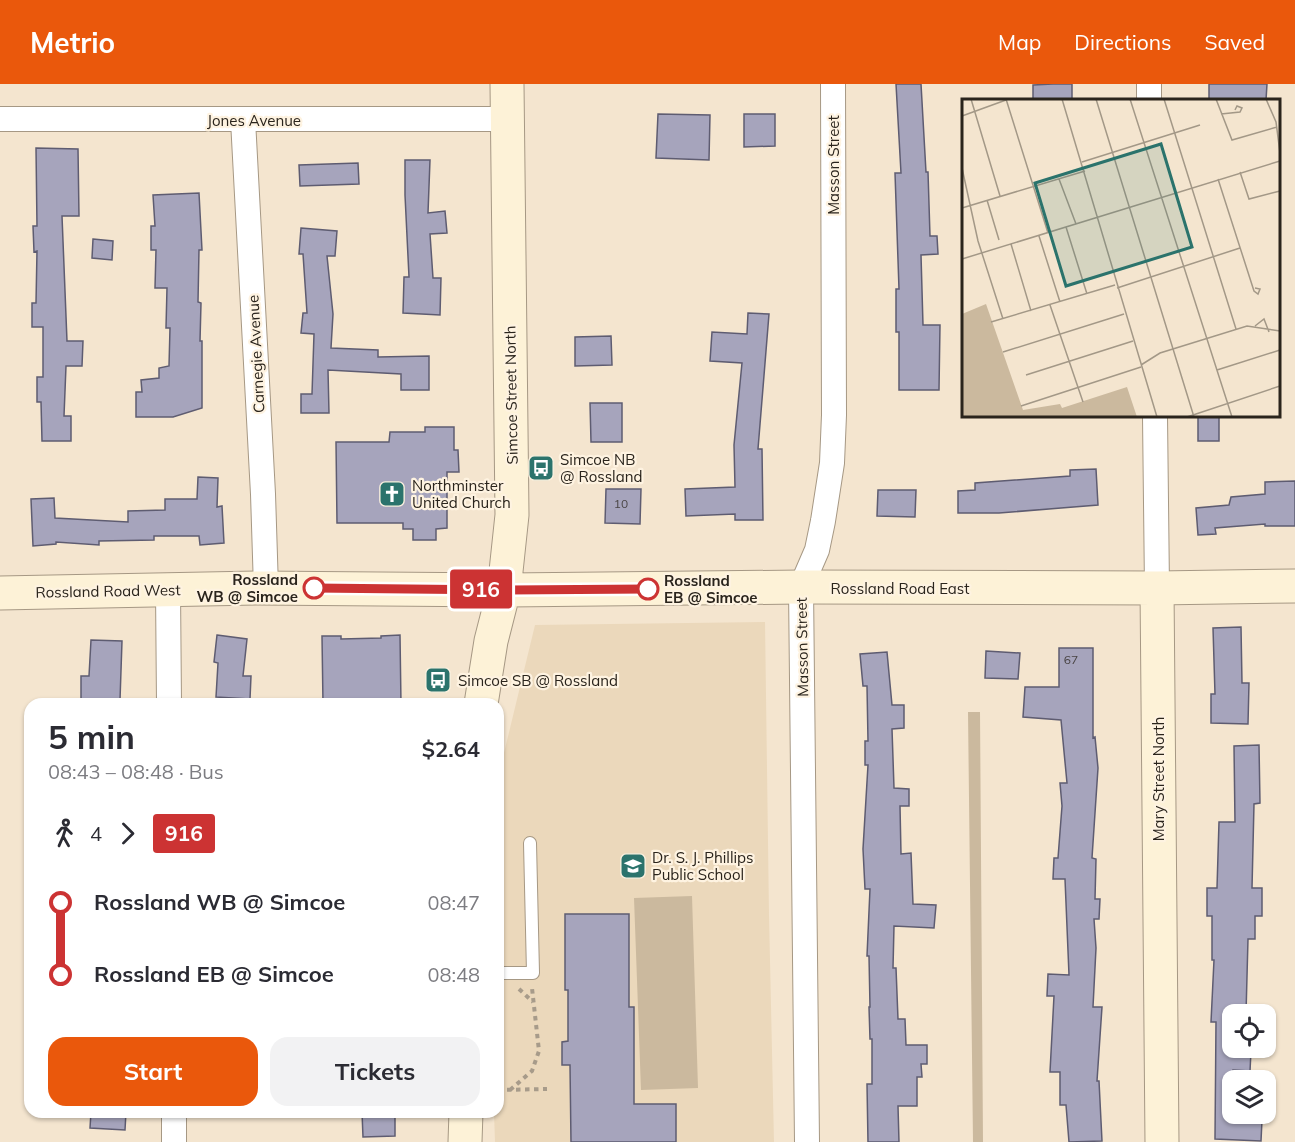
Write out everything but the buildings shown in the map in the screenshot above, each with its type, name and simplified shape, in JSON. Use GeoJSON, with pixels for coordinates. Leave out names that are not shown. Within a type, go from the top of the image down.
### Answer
{"type":"FeatureCollection","features":[{"type":"Feature","properties":{"kind":"main road","name":"Simcoe Street North"},"geometry":{"type":"LineString","coordinates":[[482,698],[491,641],[504,590],[512,515],[507,84]]}},
{"type":"Feature","properties":{"kind":"main road","name":"Rossland Road East"},"geometry":{"type":"LineString","coordinates":[[504,590],[1295,586]]}},
{"type":"Feature","properties":{"kind":"main road","name":"Rossland Road West"},"geometry":{"type":"LineString","coordinates":[[0,593],[266,588],[504,590]]}},
{"type":"Feature","properties":{"kind":"main road","name":"Mary Street North"},"geometry":{"type":"LineString","coordinates":[[1157,588],[1162,1142]]}},
{"type":"Feature","properties":{"kind":"main road"},"geometry":{"type":"LineString","coordinates":[[465,1142],[466,1118]]}},
{"type":"Feature","properties":{"kind":"street","name":"Masson Street"},"geometry":{"type":"LineString","coordinates":[[807,1142],[801,587],[817,550],[832,463],[834,415],[833,84]]}},
{"type":"Feature","properties":{"kind":"street","name":"Jones Avenue"},"geometry":{"type":"LineString","coordinates":[[0,119],[507,119]]}},
{"type":"Feature","properties":{"kind":"street","name":"Carnegie Avenue"},"geometry":{"type":"LineString","coordinates":[[243,120],[264,494],[266,588]]}},
{"type":"Feature","properties":{"kind":"street","name":"Mary Street North"},"geometry":{"type":"LineString","coordinates":[[1155,417],[1157,588]]}},
{"type":"Feature","properties":{"kind":"street"},"geometry":{"type":"LineString","coordinates":[[168,590],[170,698]]}},
{"type":"Feature","properties":{"kind":"street"},"geometry":{"type":"LineString","coordinates":[[174,1118],[174,1142]]}},
{"type":"Feature","properties":{"kind":"lane"},"geometry":{"type":"LineString","coordinates":[[504,973],[533,973],[530,843]]}},
{"type":"Feature","properties":{"kind":"path"},"geometry":{"type":"LineString","coordinates":[[510,984],[519,986],[533,1003]]}},
{"type":"Feature","properties":{"kind":"path"},"geometry":{"type":"LineString","coordinates":[[510,1090],[532,1071],[539,1051],[531,984]]}},
{"type":"Feature","properties":{"kind":"path"},"geometry":{"type":"LineString","coordinates":[[504,1090],[547,1089]]}},
{"type":"Feature","properties":{"kind":"shaded area","name":"Dr. S. J. Phillips Public School"},"geometry":{"type":"Polygon","coordinates":[[[765,622],[774,1142],[495,1142],[494,1118],[504,1118],[504,753],[535,625],[765,622]]]}},
{"type":"Feature","properties":{"kind":"shaded area"},"geometry":{"type":"Polygon","coordinates":[[[968,712],[980,712],[983,1142],[973,1142],[968,712]]]}},
{"type":"Feature","properties":{"kind":"shaded area"},"geometry":{"type":"Polygon","coordinates":[[[692,896],[698,1088],[641,1090],[634,898],[692,896]]]}},
{"type":"Feature","properties":{"kind":"bus line","name":"916"},"geometry":{"type":"LineString","coordinates":[[314,588],[648,589]]}},
{"type":"Feature","properties":{"kind":"place","name":"Simcoe NB @ Rossland"},"geometry":{"type":"Point","coordinates":[541,468]}},
{"type":"Feature","properties":{"kind":"place","name":"Northminster United Church"},"geometry":{"type":"Point","coordinates":[392,494]}},
{"type":"Feature","properties":{"kind":"place","name":"Rossland WB @ Simcoe"},"geometry":{"type":"Point","coordinates":[314,588]}},
{"type":"Feature","properties":{"kind":"place","name":"Rossland EB @ Simcoe"},"geometry":{"type":"Point","coordinates":[648,589]}},
{"type":"Feature","properties":{"kind":"place","name":"Simcoe SB @ Rossland"},"geometry":{"type":"Point","coordinates":[438,680]}},
{"type":"Feature","properties":{"kind":"place","name":"Dr. S. J. Phillips Public School"},"geometry":{"type":"Point","coordinates":[633,866]}}]}
